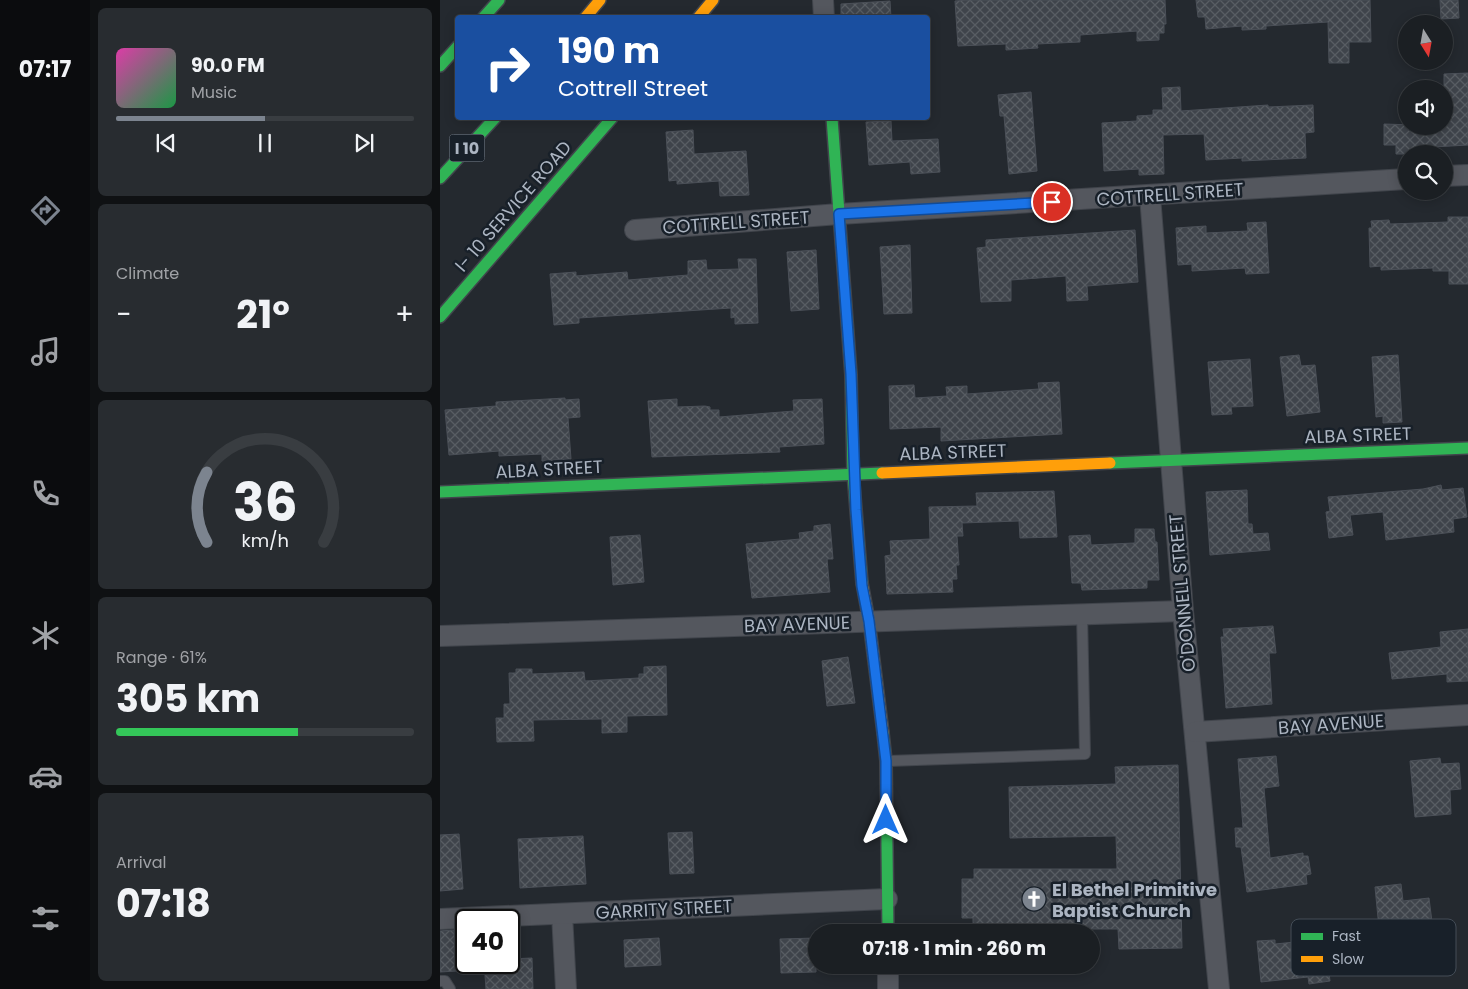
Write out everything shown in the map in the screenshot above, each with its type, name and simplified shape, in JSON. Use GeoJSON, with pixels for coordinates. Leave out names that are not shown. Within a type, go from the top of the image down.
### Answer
{"type":"FeatureCollection","features":[{"type":"Feature","properties":{"kind":"main road"},"geometry":{"type":"LineString","coordinates":[[486,15],[499,0]]}},
{"type":"Feature","properties":{"kind":"main road"},"geometry":{"type":"LineString","coordinates":[[588,15],[600,0]]}},
{"type":"Feature","properties":{"kind":"main road"},"geometry":{"type":"LineString","coordinates":[[700,15],[713,0]]}},
{"type":"Feature","properties":{"kind":"main road"},"geometry":{"type":"LineString","coordinates":[[440,66],[455,49]]}},
{"type":"Feature","properties":{"kind":"main road","name":"I 10"},"geometry":{"type":"LineString","coordinates":[[440,178],[493,120]]}},
{"type":"Feature","properties":{"kind":"main road","name":"I- 10 SERVICE ROAD"},"geometry":{"type":"LineString","coordinates":[[440,318],[610,120]]}},
{"type":"Feature","properties":{"kind":"main road"},"geometry":{"type":"LineString","coordinates":[[832,120],[851,374],[853,473],[862,586],[869,621],[886,761],[888,924]]}},
{"type":"Feature","properties":{"kind":"main road","name":"ALBA STREET"},"geometry":{"type":"LineString","coordinates":[[440,492],[1468,448]]}},
{"type":"Feature","properties":{"kind":"street"},"geometry":{"type":"LineString","coordinates":[[823,0],[824,15]]}},
{"type":"Feature","properties":{"kind":"street"},"geometry":{"type":"LineString","coordinates":[[1453,175],[1468,174]]}},
{"type":"Feature","properties":{"kind":"street","name":"COTTRELL STREET"},"geometry":{"type":"LineString","coordinates":[[635,230],[839,214],[1398,180]]}},
{"type":"Feature","properties":{"kind":"street","name":"O'DONNELL STREET"},"geometry":{"type":"LineString","coordinates":[[1150,196],[1170,461],[1219,989]]}},
{"type":"Feature","properties":{"kind":"street","name":"BAY AVENUE"},"geometry":{"type":"LineString","coordinates":[[440,636],[1184,611]]}},
{"type":"Feature","properties":{"kind":"street","name":"BAY AVENUE"},"geometry":{"type":"LineString","coordinates":[[1195,732],[1468,716]]}},
{"type":"Feature","properties":{"kind":"street","name":"GARRITY STREET"},"geometry":{"type":"LineString","coordinates":[[440,919],[887,899]]}},
{"type":"Feature","properties":{"kind":"street"},"geometry":{"type":"LineString","coordinates":[[562,914],[566,989]]}},
{"type":"Feature","properties":{"kind":"street"},"geometry":{"type":"LineString","coordinates":[[888,974],[888,989]]}},
{"type":"Feature","properties":{"kind":"lane"},"geometry":{"type":"LineString","coordinates":[[886,761],[1085,754],[1082,614]]}},
{"type":"Feature","properties":{"kind":"lane"},"geometry":{"type":"LineString","coordinates":[[440,981],[445,981],[450,989]]}},
{"type":"Feature","properties":{"kind":"building"},"geometry":{"type":"Polygon","coordinates":[[[1165,0],[1166,24],[1164,24],[1164,33],[1159,33],[1159,40],[1137,41],[1137,31],[1080,35],[1080,42],[1037,44],[1038,48],[1006,50],[1006,44],[958,46],[955,1],[1165,0]]]}},
{"type":"Feature","properties":{"kind":"building"},"geometry":{"type":"Polygon","coordinates":[[[1196,0],[1370,0],[1371,42],[1349,42],[1349,63],[1329,63],[1328,22],[1266,26],[1266,29],[1242,30],[1242,26],[1206,29],[1205,17],[1198,17],[1196,0]]]}},
{"type":"Feature","properties":{"kind":"building"},"geometry":{"type":"Polygon","coordinates":[[[1440,0],[1458,0],[1459,18],[1453,18],[1453,15],[1441,15],[1440,0]]]}},
{"type":"Feature","properties":{"kind":"building"},"geometry":{"type":"Polygon","coordinates":[[[890,1],[891,15],[841,15],[841,4],[890,1]]]}},
{"type":"Feature","properties":{"kind":"building"},"geometry":{"type":"Polygon","coordinates":[[[1468,73],[1468,145],[1398,145],[1398,154],[1396,154],[1396,145],[1384,145],[1384,124],[1398,124],[1398,135],[1453,135],[1453,80],[1444,80],[1444,74],[1468,73]]]}},
{"type":"Feature","properties":{"kind":"building"},"geometry":{"type":"Polygon","coordinates":[[[1180,87],[1181,111],[1268,105],[1268,107],[1313,105],[1314,132],[1305,133],[1306,158],[1242,161],[1242,158],[1206,160],[1204,134],[1163,135],[1164,174],[1139,175],[1139,169],[1104,171],[1102,123],[1137,121],[1137,116],[1153,115],[1153,110],[1163,110],[1162,88],[1180,87]]]}},
{"type":"Feature","properties":{"kind":"building"},"geometry":{"type":"Polygon","coordinates":[[[1031,92],[1037,171],[1009,174],[1004,116],[1000,116],[998,95],[1031,92]]]}},
{"type":"Feature","properties":{"kind":"building"},"geometry":{"type":"Polygon","coordinates":[[[891,121],[892,141],[938,139],[940,172],[911,174],[910,162],[869,165],[866,122],[891,121]]]}},
{"type":"Feature","properties":{"kind":"building"},"geometry":{"type":"Polygon","coordinates":[[[693,130],[694,154],[746,151],[749,195],[720,196],[719,181],[677,184],[677,180],[669,181],[666,132],[693,130]]]}},
{"type":"Feature","properties":{"kind":"building"},"geometry":{"type":"Polygon","coordinates":[[[1448,217],[1468,217],[1468,284],[1449,284],[1449,271],[1433,271],[1433,268],[1381,270],[1381,266],[1370,267],[1369,228],[1372,228],[1371,221],[1389,220],[1390,224],[1448,222],[1448,217]]]}},
{"type":"Feature","properties":{"kind":"building"},"geometry":{"type":"Polygon","coordinates":[[[1266,222],[1269,273],[1246,274],[1245,268],[1192,271],[1192,264],[1178,265],[1176,228],[1206,226],[1206,233],[1248,231],[1247,223],[1266,222]]]}},
{"type":"Feature","properties":{"kind":"building"},"geometry":{"type":"Polygon","coordinates":[[[1135,230],[1138,282],[1087,286],[1088,300],[1067,301],[1066,276],[1011,280],[1011,301],[981,302],[977,248],[986,247],[986,240],[1135,230]]]}},
{"type":"Feature","properties":{"kind":"building"},"geometry":{"type":"Polygon","coordinates":[[[910,245],[912,313],[884,314],[880,247],[910,245]]]}},
{"type":"Feature","properties":{"kind":"building"},"geometry":{"type":"Polygon","coordinates":[[[816,250],[819,309],[791,311],[787,252],[816,250]]]}},
{"type":"Feature","properties":{"kind":"building"},"geometry":{"type":"Polygon","coordinates":[[[738,259],[756,259],[758,323],[735,324],[735,317],[731,318],[731,308],[579,318],[579,323],[554,325],[550,274],[576,272],[576,276],[627,272],[628,280],[688,275],[688,261],[706,260],[707,270],[739,269],[738,259]]]}},
{"type":"Feature","properties":{"kind":"building"},"geometry":{"type":"Polygon","coordinates":[[[1299,355],[1301,366],[1315,365],[1320,412],[1287,416],[1280,357],[1299,355]]]}},
{"type":"Feature","properties":{"kind":"building"},"geometry":{"type":"Polygon","coordinates":[[[1398,355],[1402,422],[1383,423],[1383,416],[1376,417],[1372,357],[1398,355]]]}},
{"type":"Feature","properties":{"kind":"building"},"geometry":{"type":"Polygon","coordinates":[[[1250,359],[1253,406],[1231,407],[1232,414],[1212,415],[1208,362],[1250,359]]]}},
{"type":"Feature","properties":{"kind":"building"},"geometry":{"type":"Polygon","coordinates":[[[1059,382],[1062,434],[941,441],[941,427],[890,429],[889,386],[914,385],[915,398],[947,396],[946,387],[967,386],[967,394],[1039,389],[1038,383],[1059,382]]]}},
{"type":"Feature","properties":{"kind":"building"},"geometry":{"type":"Polygon","coordinates":[[[565,398],[565,400],[579,399],[580,417],[568,418],[571,459],[542,461],[542,454],[499,456],[499,451],[449,455],[445,410],[496,406],[496,402],[565,398]]]}},
{"type":"Feature","properties":{"kind":"building"},"geometry":{"type":"Polygon","coordinates":[[[677,399],[677,407],[710,407],[710,410],[719,410],[719,417],[794,411],[793,400],[822,399],[824,444],[779,447],[780,452],[652,457],[648,401],[677,399]]]}},
{"type":"Feature","properties":{"kind":"building"},"geometry":{"type":"Polygon","coordinates":[[[1441,485],[1442,490],[1463,488],[1467,517],[1453,519],[1454,532],[1386,540],[1383,512],[1350,515],[1353,535],[1329,538],[1326,512],[1330,511],[1328,497],[1423,489],[1441,485]]]}},
{"type":"Feature","properties":{"kind":"building"},"geometry":{"type":"Polygon","coordinates":[[[1247,490],[1248,524],[1252,524],[1253,534],[1268,533],[1270,550],[1210,555],[1206,492],[1247,490]]]}},
{"type":"Feature","properties":{"kind":"building"},"geometry":{"type":"Polygon","coordinates":[[[1054,491],[1057,537],[1020,538],[1019,521],[962,523],[963,536],[957,536],[959,565],[956,565],[957,579],[952,579],[953,592],[887,594],[885,556],[891,555],[890,541],[930,539],[929,507],[977,506],[976,493],[1054,491]]]}},
{"type":"Feature","properties":{"kind":"building"},"geometry":{"type":"Polygon","coordinates":[[[830,524],[833,559],[827,559],[830,592],[752,598],[746,544],[800,539],[799,533],[814,531],[814,526],[830,524]]]}},
{"type":"Feature","properties":{"kind":"building"},"geometry":{"type":"Polygon","coordinates":[[[1135,529],[1154,529],[1155,542],[1157,542],[1159,580],[1147,580],[1147,588],[1082,590],[1081,583],[1072,583],[1069,536],[1090,535],[1091,545],[1135,543],[1135,529]]]}},
{"type":"Feature","properties":{"kind":"building"},"geometry":{"type":"Polygon","coordinates":[[[640,535],[644,582],[613,585],[610,537],[640,535]]]}},
{"type":"Feature","properties":{"kind":"building"},"geometry":{"type":"Polygon","coordinates":[[[1273,626],[1276,653],[1269,653],[1272,704],[1226,708],[1221,637],[1224,637],[1223,629],[1273,626]]]}},
{"type":"Feature","properties":{"kind":"building"},"geometry":{"type":"Polygon","coordinates":[[[1468,629],[1468,681],[1447,682],[1447,674],[1392,679],[1389,653],[1441,647],[1440,632],[1468,629]]]}},
{"type":"Feature","properties":{"kind":"building"},"geometry":{"type":"Polygon","coordinates":[[[848,657],[855,703],[827,706],[822,661],[848,657]]]}},
{"type":"Feature","properties":{"kind":"building"},"geometry":{"type":"Polygon","coordinates":[[[666,666],[667,715],[627,716],[627,732],[602,733],[602,719],[533,720],[534,741],[497,742],[496,718],[504,718],[504,704],[510,704],[509,673],[516,673],[516,669],[532,669],[532,674],[584,672],[585,681],[639,678],[639,674],[644,674],[644,667],[666,666]]]}},
{"type":"Feature","properties":{"kind":"building"},"geometry":{"type":"Polygon","coordinates":[[[1276,756],[1279,786],[1264,788],[1270,858],[1303,853],[1303,856],[1308,856],[1311,874],[1306,875],[1307,884],[1247,892],[1241,847],[1236,847],[1235,828],[1243,828],[1238,759],[1276,756]]]}},
{"type":"Feature","properties":{"kind":"building"},"geometry":{"type":"Polygon","coordinates":[[[1440,758],[1441,764],[1459,763],[1461,789],[1450,790],[1451,814],[1415,817],[1410,761],[1440,758]]]}},
{"type":"Feature","properties":{"kind":"building"},"geometry":{"type":"Polygon","coordinates":[[[1178,765],[1182,948],[1119,949],[1118,929],[1100,929],[1100,924],[973,924],[973,918],[962,918],[962,879],[974,879],[974,869],[1117,869],[1116,836],[1010,838],[1009,787],[1116,784],[1115,767],[1178,765]]]}},
{"type":"Feature","properties":{"kind":"building"},"geometry":{"type":"Polygon","coordinates":[[[692,832],[694,873],[670,874],[668,833],[692,832]]]}},
{"type":"Feature","properties":{"kind":"building"},"geometry":{"type":"Polygon","coordinates":[[[459,834],[463,889],[440,891],[440,835],[459,834]]]}},
{"type":"Feature","properties":{"kind":"building"},"geometry":{"type":"Polygon","coordinates":[[[583,836],[586,884],[520,888],[518,839],[583,836]]]}},
{"type":"Feature","properties":{"kind":"building"},"geometry":{"type":"Polygon","coordinates":[[[1401,884],[1403,901],[1429,898],[1432,919],[1378,919],[1375,887],[1401,884]]]}},
{"type":"Feature","properties":{"kind":"building"},"geometry":{"type":"Polygon","coordinates":[[[454,930],[455,971],[440,972],[440,931],[454,930]]]}},
{"type":"Feature","properties":{"kind":"building"},"geometry":{"type":"Polygon","coordinates":[[[659,938],[661,965],[625,967],[624,940],[659,938]]]}},
{"type":"Feature","properties":{"kind":"building"},"geometry":{"type":"Polygon","coordinates":[[[808,938],[808,972],[781,973],[780,939],[808,938]]]}},
{"type":"Feature","properties":{"kind":"building"},"geometry":{"type":"Polygon","coordinates":[[[1275,940],[1275,944],[1291,942],[1291,976],[1329,976],[1330,981],[1309,984],[1308,977],[1261,982],[1257,941],[1275,940]]]}},
{"type":"Feature","properties":{"kind":"building"},"geometry":{"type":"Polygon","coordinates":[[[532,958],[533,989],[486,989],[485,974],[520,974],[520,959],[532,958]]]}},
{"type":"Feature","properties":{"kind":"traffic: fast"},"geometry":{"type":"LineString","coordinates":[[486,15],[499,0]]}},
{"type":"Feature","properties":{"kind":"traffic: fast"},"geometry":{"type":"LineString","coordinates":[[440,66],[455,49]]}},
{"type":"Feature","properties":{"kind":"traffic: fast"},"geometry":{"type":"LineString","coordinates":[[440,178],[493,120]]}},
{"type":"Feature","properties":{"kind":"traffic: fast"},"geometry":{"type":"LineString","coordinates":[[440,317],[610,120]]}},
{"type":"Feature","properties":{"kind":"traffic: fast"},"geometry":{"type":"LineString","coordinates":[[832,120],[851,375],[853,473],[862,583]]}},
{"type":"Feature","properties":{"kind":"traffic: fast"},"geometry":{"type":"LineString","coordinates":[[1110,463],[1468,448]]}},
{"type":"Feature","properties":{"kind":"traffic: fast"},"geometry":{"type":"LineString","coordinates":[[440,492],[882,473]]}},
{"type":"Feature","properties":{"kind":"traffic: fast"},"geometry":{"type":"LineString","coordinates":[[883,733],[886,761],[888,924]]}},
{"type":"Feature","properties":{"kind":"traffic: slow"},"geometry":{"type":"LineString","coordinates":[[588,15],[600,0]]}},
{"type":"Feature","properties":{"kind":"traffic: slow"},"geometry":{"type":"LineString","coordinates":[[700,15],[713,0]]}},
{"type":"Feature","properties":{"kind":"traffic: slow"},"geometry":{"type":"LineString","coordinates":[[882,473],[1110,463]]}},
{"type":"Feature","properties":{"kind":"traffic: slow"},"geometry":{"type":"LineString","coordinates":[[862,583],[869,621],[883,733]]}},
{"type":"Feature","properties":{"kind":"place","name":"El Bethel Primitive Baptist Church"},"geometry":{"type":"Point","coordinates":[1034,899]}},
{"type":"Feature","properties":{"kind":"route"},"geometry":{"type":"LineString","coordinates":[[886,820],[886,761],[869,621],[862,586],[853,473],[851,374],[839,214],[1052,202]]}}]}
